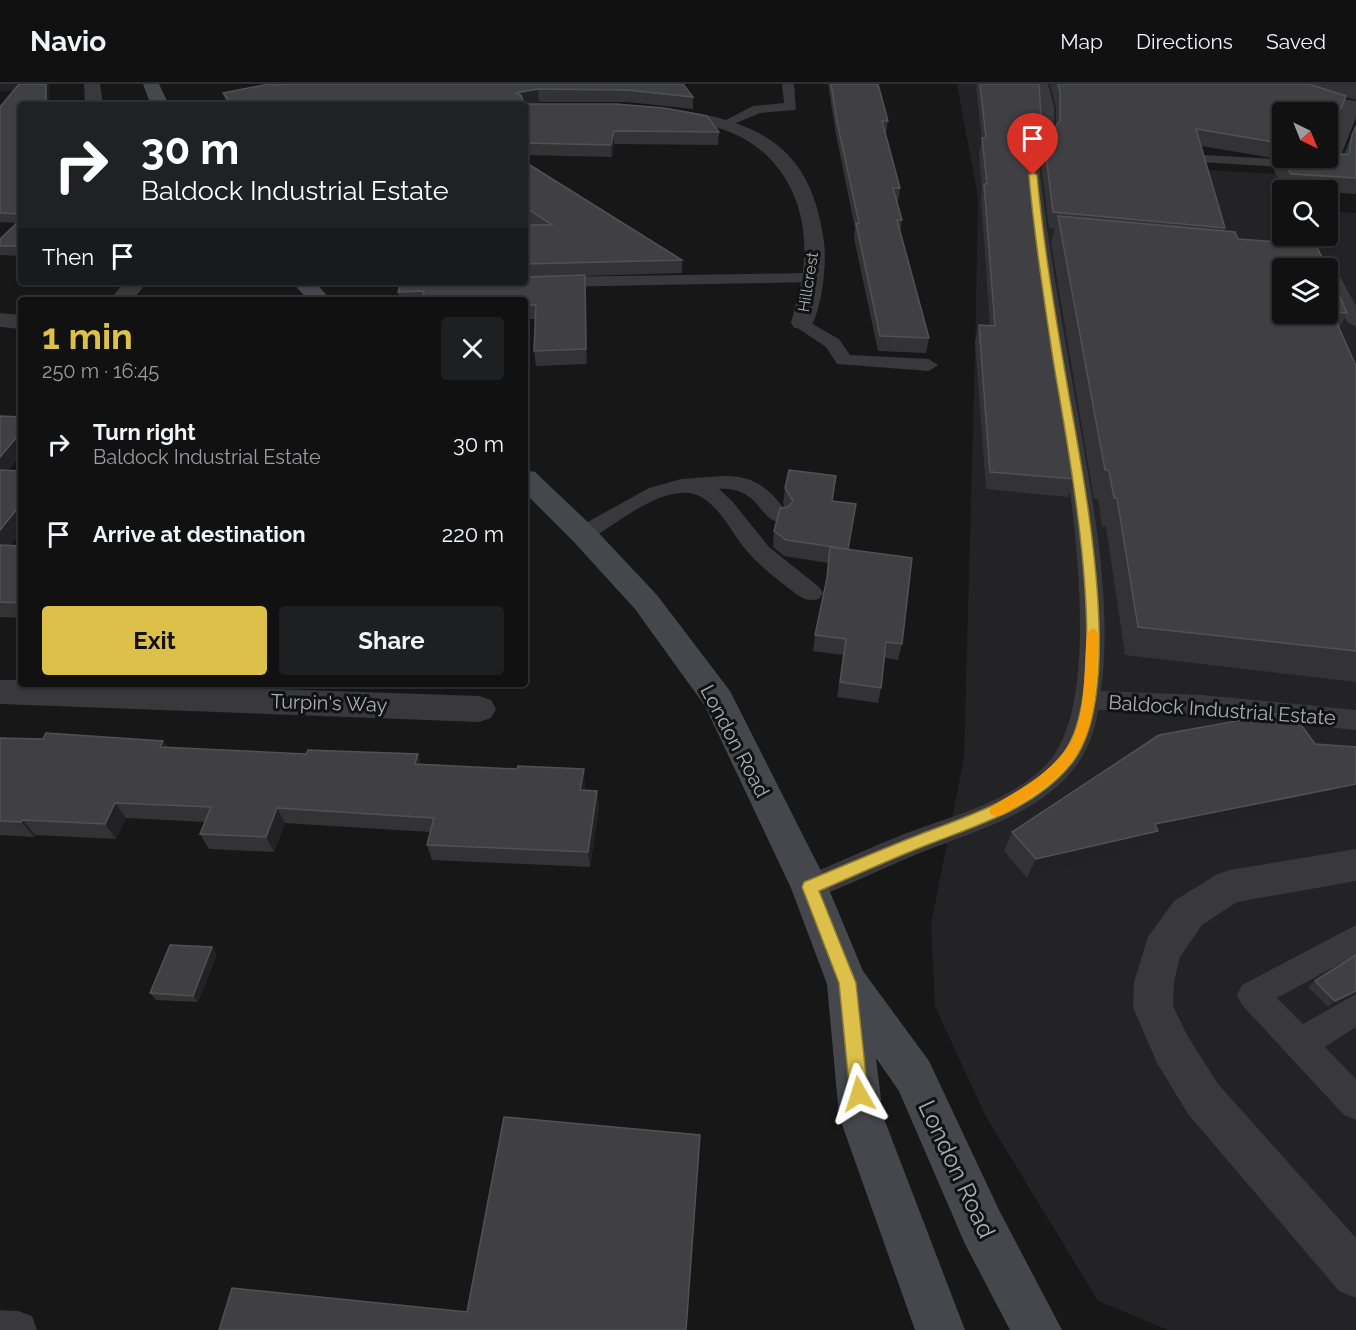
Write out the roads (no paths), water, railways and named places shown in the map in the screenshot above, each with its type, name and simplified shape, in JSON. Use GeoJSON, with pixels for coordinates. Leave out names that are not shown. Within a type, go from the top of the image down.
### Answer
{"type":"FeatureCollection","features":[{"type":"Feature","properties":{"kind":"main road"},"geometry":{"type":"LineString","coordinates":[[151,84],[159,102]]}},
{"type":"Feature","properties":{"kind":"main road"},"geometry":{"type":"LineString","coordinates":[[306,285],[317,297]]}},
{"type":"Feature","properties":{"kind":"main road","name":"London Road"},"geometry":{"type":"LineString","coordinates":[[528,481],[583,534],[646,602],[718,700],[810,887],[847,983],[914,1076],[982,1227],[1037,1330]]}},
{"type":"Feature","properties":{"kind":"main road","name":"London Road"},"geometry":{"type":"LineString","coordinates":[[847,983],[861,1116],[940,1330]]}},
{"type":"Feature","properties":{"kind":"street"},"geometry":{"type":"LineString","coordinates":[[92,84],[94,102]]}},
{"type":"Feature","properties":{"kind":"street"},"geometry":{"type":"LineString","coordinates":[[1284,84],[1306,93],[1354,106],[1338,141]]}},
{"type":"Feature","properties":{"kind":"street","name":"Hillcrest"},"geometry":{"type":"LineString","coordinates":[[646,112],[685,115],[727,123],[759,138],[793,171],[808,208],[815,252],[802,323]]}},
{"type":"Feature","properties":{"kind":"street"},"geometry":{"type":"LineString","coordinates":[[124,297],[134,285]]}},
{"type":"Feature","properties":{"kind":"street"},"geometry":{"type":"LineString","coordinates":[[0,320],[18,322]]}},
{"type":"Feature","properties":{"kind":"street","name":"Turpin's Way"},"geometry":{"type":"LineString","coordinates":[[0,692],[131,690],[479,709]]}},
{"type":"Feature","properties":{"kind":"street"},"geometry":{"type":"LineString","coordinates":[[1356,865],[1229,887],[1188,913],[1162,950],[1154,982],[1153,1007],[1172,1049],[1203,1099],[1356,1274]]}},
{"type":"Feature","properties":{"kind":"lane"},"geometry":{"type":"LineString","coordinates":[[727,123],[758,109],[791,107],[788,84]]}},
{"type":"Feature","properties":{"kind":"lane","name":"Baldock Industrial Estate"},"geometry":{"type":"LineString","coordinates":[[810,887],[926,838],[968,824],[1006,806],[1039,785],[1066,760],[1082,735],[1094,641],[1085,526],[1038,234],[1031,155],[1047,136],[1047,107],[1042,84]]}},
{"type":"Feature","properties":{"kind":"lane"},"geometry":{"type":"LineString","coordinates":[[1205,159],[1272,164]]}},
{"type":"Feature","properties":{"kind":"lane"},"geometry":{"type":"LineString","coordinates":[[1038,234],[1061,236]]}},
{"type":"Feature","properties":{"kind":"lane"},"geometry":{"type":"LineString","coordinates":[[533,283],[812,278]]}},
{"type":"Feature","properties":{"kind":"lane"},"geometry":{"type":"LineString","coordinates":[[1338,292],[1356,322]]}},
{"type":"Feature","properties":{"kind":"lane"},"geometry":{"type":"LineString","coordinates":[[802,323],[833,343],[844,360],[929,365]]}},
{"type":"Feature","properties":{"kind":"lane"},"geometry":{"type":"LineString","coordinates":[[583,534],[662,491],[683,485],[695,486],[731,480],[746,483],[769,502],[778,516]]}},
{"type":"Feature","properties":{"kind":"lane"},"geometry":{"type":"LineString","coordinates":[[695,486],[727,505],[739,527],[755,546],[811,593]]}},
{"type":"Feature","properties":{"kind":"lane","name":"Baldock Industrial Estate"},"geometry":{"type":"LineString","coordinates":[[1088,700],[1202,705],[1356,720]]}},
{"type":"Feature","properties":{"kind":"lane"},"geometry":{"type":"LineString","coordinates":[[1356,939],[1253,995],[1356,1103]]}},
{"type":"Feature","properties":{"kind":"lane"},"geometry":{"type":"LineString","coordinates":[[1300,1044],[1356,1009]]}},
{"type":"Feature","properties":{"kind":"lane"},"geometry":{"type":"LineString","coordinates":[[0,1329],[18,1330]]}}]}
